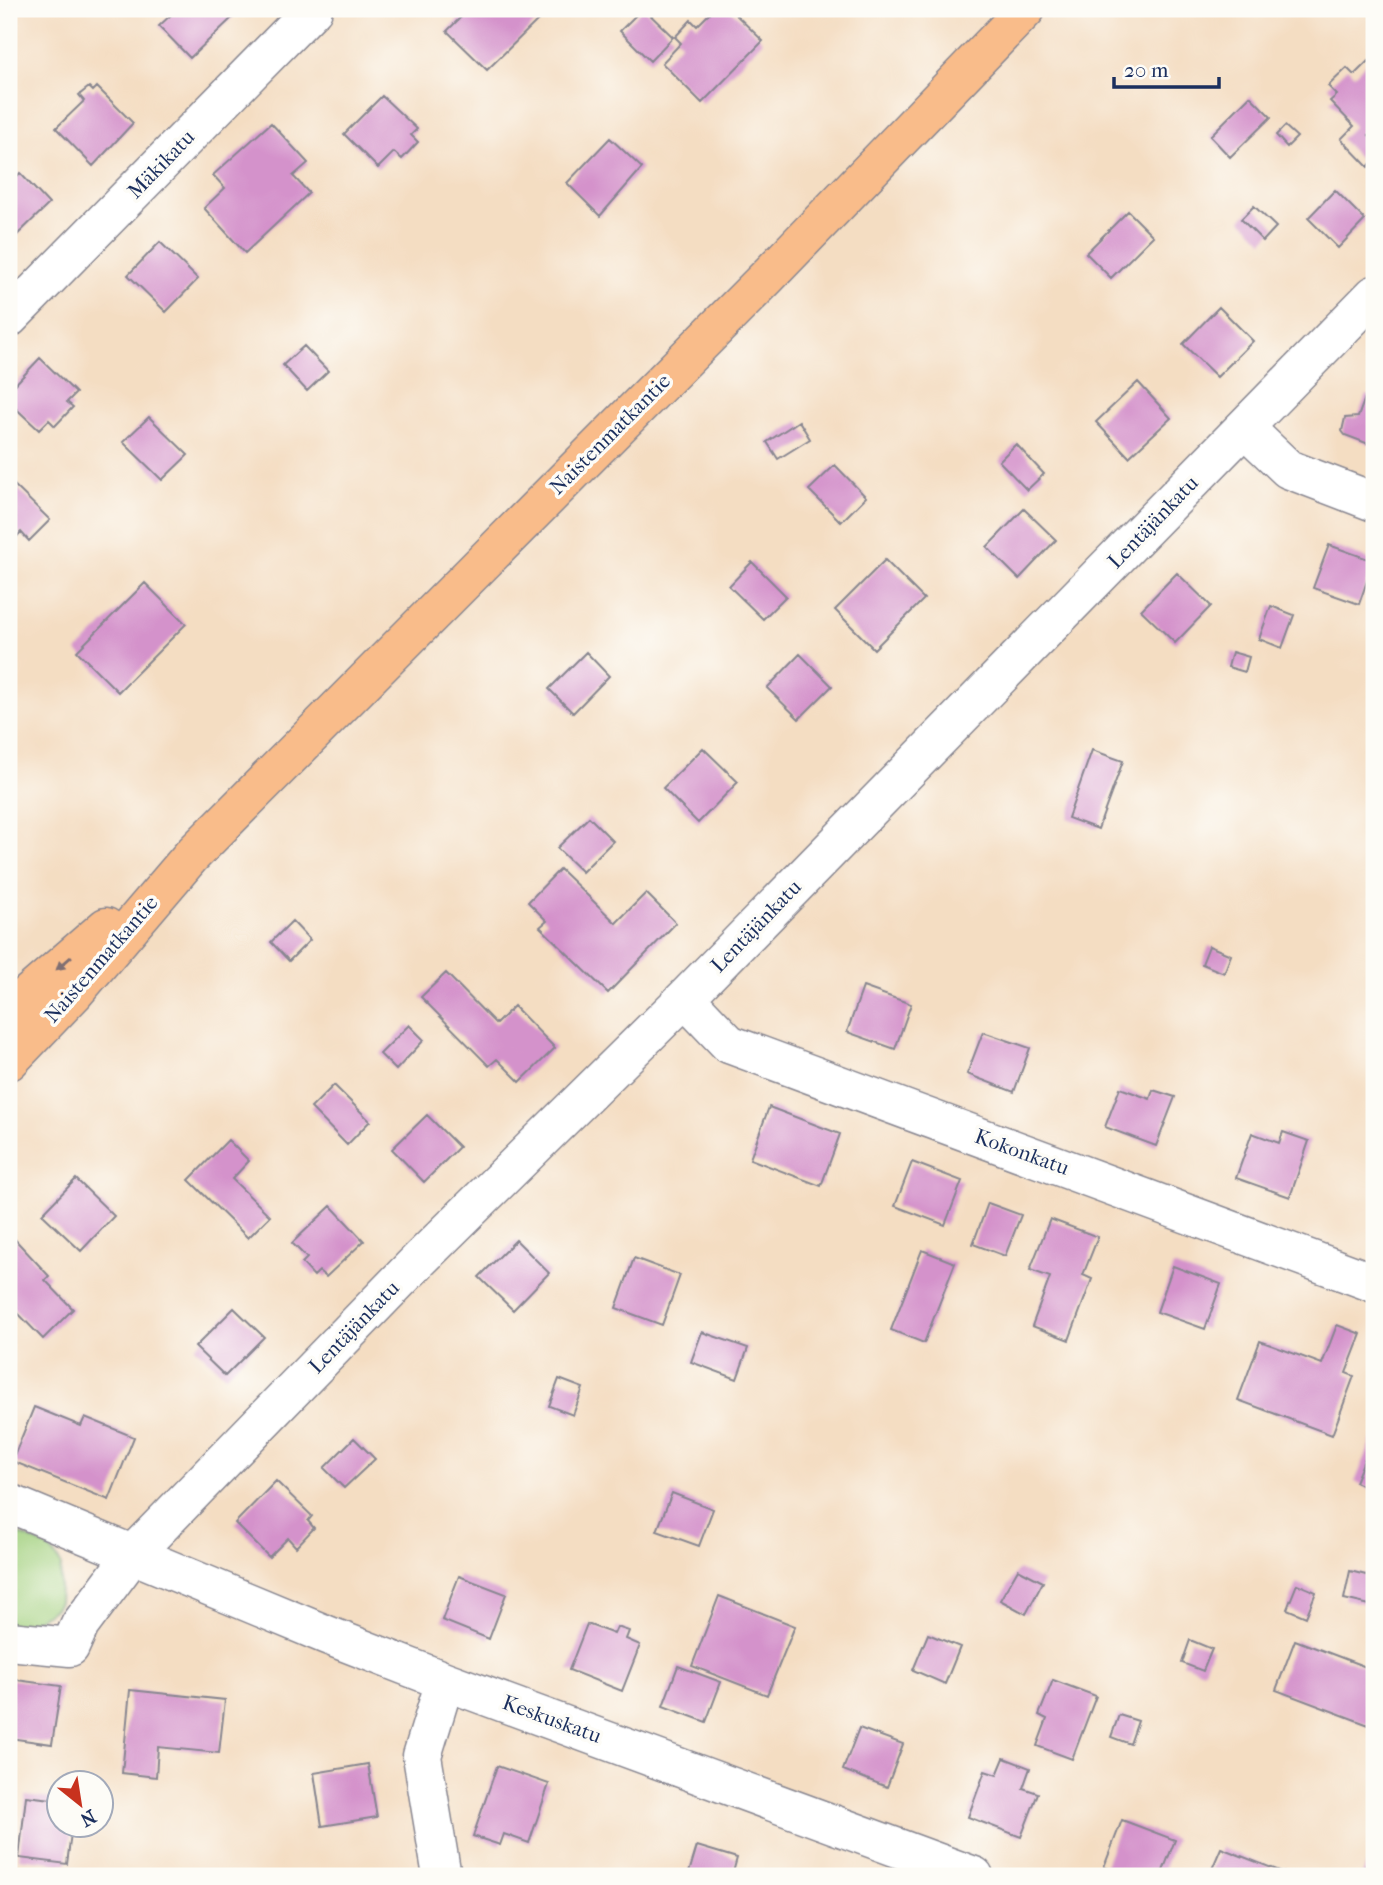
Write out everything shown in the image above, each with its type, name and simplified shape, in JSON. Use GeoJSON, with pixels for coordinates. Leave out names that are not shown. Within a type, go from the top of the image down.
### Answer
{"type":"FeatureCollection","features":[{"type":"Feature","properties":{"kind":"main road","name":"Naistenmatkantie"},"geometry":{"type":"LineString","coordinates":[[9,1061],[75,992],[191,856],[767,277],[1026,9]]}},
{"type":"Feature","properties":{"kind":"main road","name":"Naistenmatkantie"},"geometry":{"type":"LineString","coordinates":[[9,1011],[191,856]]}},
{"type":"Feature","properties":{"kind":"street","name":"Mäkikatu"},"geometry":{"type":"LineString","coordinates":[[9,318],[313,9]]}},
{"type":"Feature","properties":{"kind":"street","name":"Lentäjänkatu"},"geometry":{"type":"LineString","coordinates":[[133,1554],[418,1261],[685,998],[1374,295]]}},
{"type":"Feature","properties":{"kind":"street"},"geometry":{"type":"LineString","coordinates":[[1245,428],[1288,469],[1374,502]]}},
{"type":"Feature","properties":{"kind":"street","name":"Kokonkatu"},"geometry":{"type":"LineString","coordinates":[[685,998],[729,1044],[1374,1283]]}},
{"type":"Feature","properties":{"kind":"street","name":"Keskuskatu"},"geometry":{"type":"LineString","coordinates":[[9,1503],[445,1681],[974,1876]]}},
{"type":"Feature","properties":{"kind":"street"},"geometry":{"type":"LineString","coordinates":[[9,1642],[70,1647],[80,1625],[133,1554]]}},
{"type":"Feature","properties":{"kind":"street"},"geometry":{"type":"LineString","coordinates":[[442,1876],[422,1756],[445,1681]]}},
{"type":"Feature","properties":{"kind":"green space"},"geometry":{"type":"Polygon","coordinates":[[[9,1529],[48,1547],[61,1564],[59,1602],[55,1608],[22,1629],[9,1628],[9,1529]]]}},
{"type":"Feature","properties":{"kind":"building"},"geometry":{"type":"Polygon","coordinates":[[[167,9],[227,9],[234,16],[190,58],[159,26],[172,14],[167,9]]]}},
{"type":"Feature","properties":{"kind":"building"},"geometry":{"type":"Polygon","coordinates":[[[469,9],[527,9],[538,20],[487,70],[447,31],[469,9]]]}},
{"type":"Feature","properties":{"kind":"building"},"geometry":{"type":"Polygon","coordinates":[[[642,9],[673,37],[650,61],[620,31],[642,9]]]}},
{"type":"Feature","properties":{"kind":"building"},"geometry":{"type":"Polygon","coordinates":[[[714,9],[730,9],[763,41],[702,103],[662,63],[681,43],[675,37],[691,20],[697,26],[714,9]]]}},
{"type":"Feature","properties":{"kind":"building"},"geometry":{"type":"Polygon","coordinates":[[[1368,61],[1374,68],[1374,130],[1369,135],[1374,140],[1374,160],[1368,167],[1341,139],[1354,126],[1330,101],[1337,95],[1328,86],[1347,68],[1354,75],[1368,61]]]}},
{"type":"Feature","properties":{"kind":"building"},"geometry":{"type":"Polygon","coordinates":[[[89,87],[93,91],[97,87],[133,123],[93,166],[56,128],[84,101],[79,95],[89,87]]]}},
{"type":"Feature","properties":{"kind":"building"},"geometry":{"type":"Polygon","coordinates":[[[382,96],[417,129],[411,135],[418,142],[402,159],[394,152],[378,168],[344,134],[382,96]]]}},
{"type":"Feature","properties":{"kind":"building"},"geometry":{"type":"Polygon","coordinates":[[[1250,96],[1271,117],[1230,157],[1210,136],[1250,96]]]}},
{"type":"Feature","properties":{"kind":"building"},"geometry":{"type":"Polygon","coordinates":[[[271,123],[308,163],[293,176],[309,193],[245,253],[204,208],[225,188],[213,175],[271,123]]]}},
{"type":"Feature","properties":{"kind":"building"},"geometry":{"type":"Polygon","coordinates":[[[1285,126],[1297,137],[1287,147],[1276,135],[1285,126]]]}},
{"type":"Feature","properties":{"kind":"building"},"geometry":{"type":"Polygon","coordinates":[[[610,138],[642,168],[600,216],[567,183],[610,138]]]}},
{"type":"Feature","properties":{"kind":"building"},"geometry":{"type":"Polygon","coordinates":[[[20,173],[49,204],[16,236],[9,229],[9,184],[20,173]]]}},
{"type":"Feature","properties":{"kind":"building"},"geometry":{"type":"Polygon","coordinates":[[[1335,190],[1365,220],[1338,248],[1308,218],[1335,190]]]}},
{"type":"Feature","properties":{"kind":"building"},"geometry":{"type":"Polygon","coordinates":[[[1254,206],[1276,227],[1263,241],[1241,219],[1254,206]]]}},
{"type":"Feature","properties":{"kind":"building"},"geometry":{"type":"Polygon","coordinates":[[[1128,211],[1153,236],[1111,278],[1086,253],[1128,211]]]}},
{"type":"Feature","properties":{"kind":"building"},"geometry":{"type":"Polygon","coordinates":[[[160,242],[198,279],[166,312],[128,275],[160,242]]]}},
{"type":"Feature","properties":{"kind":"building"},"geometry":{"type":"Polygon","coordinates":[[[1219,307],[1253,341],[1217,377],[1183,344],[1219,307]]]}},
{"type":"Feature","properties":{"kind":"building"},"geometry":{"type":"Polygon","coordinates":[[[304,346],[328,371],[307,391],[283,365],[304,346]]]}},
{"type":"Feature","properties":{"kind":"building"},"geometry":{"type":"Polygon","coordinates":[[[40,358],[76,393],[67,402],[73,407],[55,426],[49,420],[39,430],[9,402],[9,391],[40,358]]]}},
{"type":"Feature","properties":{"kind":"building"},"geometry":{"type":"Polygon","coordinates":[[[1138,382],[1171,418],[1129,457],[1096,422],[1138,382]]]}},
{"type":"Feature","properties":{"kind":"building"},"geometry":{"type":"Polygon","coordinates":[[[1366,395],[1374,398],[1374,446],[1345,435],[1342,431],[1345,418],[1358,417],[1366,395]]]}},
{"type":"Feature","properties":{"kind":"building"},"geometry":{"type":"Polygon","coordinates":[[[149,417],[188,455],[162,480],[123,442],[149,417]]]}},
{"type":"Feature","properties":{"kind":"building"},"geometry":{"type":"Polygon","coordinates":[[[799,421],[810,439],[778,459],[767,442],[799,421]]]}},
{"type":"Feature","properties":{"kind":"building"},"geometry":{"type":"Polygon","coordinates":[[[1016,444],[1044,474],[1027,490],[999,461],[1016,444]]]}},
{"type":"Feature","properties":{"kind":"building"},"geometry":{"type":"Polygon","coordinates":[[[835,465],[866,497],[841,522],[809,490],[835,465]]]}},
{"type":"Feature","properties":{"kind":"building"},"geometry":{"type":"Polygon","coordinates":[[[9,480],[50,520],[29,541],[21,532],[9,545],[9,480]]]}},
{"type":"Feature","properties":{"kind":"building"},"geometry":{"type":"Polygon","coordinates":[[[1024,509],[1056,540],[1019,579],[987,547],[1024,509]]]}},
{"type":"Feature","properties":{"kind":"building"},"geometry":{"type":"Polygon","coordinates":[[[1329,545],[1374,561],[1359,604],[1313,588],[1329,545]]]}},
{"type":"Feature","properties":{"kind":"building"},"geometry":{"type":"Polygon","coordinates":[[[885,560],[924,599],[874,649],[835,610],[885,560]]]}},
{"type":"Feature","properties":{"kind":"building"},"geometry":{"type":"Polygon","coordinates":[[[752,562],[786,596],[763,619],[729,586],[752,562]]]}},
{"type":"Feature","properties":{"kind":"building"},"geometry":{"type":"Polygon","coordinates":[[[1177,573],[1211,606],[1175,643],[1141,610],[1177,573]]]}},
{"type":"Feature","properties":{"kind":"building"},"geometry":{"type":"Polygon","coordinates":[[[145,583],[186,624],[118,692],[77,651],[145,583]]]}},
{"type":"Feature","properties":{"kind":"building"},"geometry":{"type":"Polygon","coordinates":[[[1271,606],[1294,615],[1282,648],[1259,639],[1271,606]]]}},
{"type":"Feature","properties":{"kind":"building"},"geometry":{"type":"Polygon","coordinates":[[[586,652],[609,676],[573,713],[549,689],[586,652]]]}},
{"type":"Feature","properties":{"kind":"building"},"geometry":{"type":"Polygon","coordinates":[[[1232,652],[1249,657],[1245,672],[1228,667],[1232,652]]]}},
{"type":"Feature","properties":{"kind":"building"},"geometry":{"type":"Polygon","coordinates":[[[800,654],[832,686],[799,719],[767,688],[800,654]]]}},
{"type":"Feature","properties":{"kind":"building"},"geometry":{"type":"Polygon","coordinates":[[[703,748],[738,782],[698,823],[663,788],[703,748]]]}},
{"type":"Feature","properties":{"kind":"building"},"geometry":{"type":"Polygon","coordinates":[[[1092,750],[1123,761],[1098,829],[1068,818],[1092,750]]]}},
{"type":"Feature","properties":{"kind":"building"},"geometry":{"type":"Polygon","coordinates":[[[589,817],[613,841],[582,872],[557,848],[589,817]]]}},
{"type":"Feature","properties":{"kind":"building"},"geometry":{"type":"Polygon","coordinates":[[[560,869],[616,923],[646,893],[676,923],[608,993],[540,927],[547,921],[528,902],[560,869]]]}},
{"type":"Feature","properties":{"kind":"building"},"geometry":{"type":"Polygon","coordinates":[[[292,921],[310,940],[289,961],[271,942],[292,921]]]}},
{"type":"Feature","properties":{"kind":"building"},"geometry":{"type":"Polygon","coordinates":[[[1209,946],[1231,955],[1224,973],[1202,964],[1209,946]]]}},
{"type":"Feature","properties":{"kind":"building"},"geometry":{"type":"Polygon","coordinates":[[[446,973],[496,1024],[514,1006],[555,1048],[520,1082],[497,1059],[489,1066],[421,997],[446,973]]]}},
{"type":"Feature","properties":{"kind":"building"},"geometry":{"type":"Polygon","coordinates":[[[863,987],[911,1004],[895,1049],[847,1032],[863,987]]]}},
{"type":"Feature","properties":{"kind":"building"},"geometry":{"type":"Polygon","coordinates":[[[409,1025],[424,1040],[396,1070],[380,1054],[409,1025]]]}},
{"type":"Feature","properties":{"kind":"building"},"geometry":{"type":"Polygon","coordinates":[[[983,1032],[1030,1048],[1014,1092],[967,1074],[983,1032]]]}},
{"type":"Feature","properties":{"kind":"building"},"geometry":{"type":"Polygon","coordinates":[[[334,1085],[370,1121],[347,1145],[311,1108],[334,1085]]]}},
{"type":"Feature","properties":{"kind":"building"},"geometry":{"type":"Polygon","coordinates":[[[1120,1088],[1150,1099],[1153,1090],[1175,1097],[1156,1146],[1105,1127],[1120,1088]]]}},
{"type":"Feature","properties":{"kind":"building"},"geometry":{"type":"Polygon","coordinates":[[[769,1107],[840,1134],[821,1186],[750,1159],[769,1107]]]}},
{"type":"Feature","properties":{"kind":"building"},"geometry":{"type":"Polygon","coordinates":[[[427,1115],[459,1147],[424,1182],[392,1149],[427,1115]]]}},
{"type":"Feature","properties":{"kind":"building"},"geometry":{"type":"Polygon","coordinates":[[[1283,1132],[1309,1141],[1290,1197],[1236,1178],[1252,1133],[1279,1143],[1283,1132]]]}},
{"type":"Feature","properties":{"kind":"building"},"geometry":{"type":"Polygon","coordinates":[[[228,1140],[249,1161],[232,1179],[270,1216],[248,1238],[189,1180],[228,1140]]]}},
{"type":"Feature","properties":{"kind":"building"},"geometry":{"type":"Polygon","coordinates":[[[912,1162],[962,1181],[945,1225],[895,1206],[912,1162]]]}},
{"type":"Feature","properties":{"kind":"building"},"geometry":{"type":"Polygon","coordinates":[[[76,1179],[114,1216],[81,1251],[42,1214],[76,1179]]]}},
{"type":"Feature","properties":{"kind":"building"},"geometry":{"type":"Polygon","coordinates":[[[988,1203],[1021,1215],[1005,1256],[973,1244],[988,1203]]]}},
{"type":"Feature","properties":{"kind":"building"},"geometry":{"type":"Polygon","coordinates":[[[331,1206],[364,1241],[326,1277],[319,1271],[314,1276],[302,1263],[307,1258],[292,1243],[331,1206]]]}},
{"type":"Feature","properties":{"kind":"building"},"geometry":{"type":"Polygon","coordinates":[[[1050,1219],[1098,1237],[1083,1275],[1092,1279],[1069,1340],[1032,1326],[1050,1277],[1030,1270],[1050,1219]]]}},
{"type":"Feature","properties":{"kind":"building"},"geometry":{"type":"Polygon","coordinates":[[[9,1233],[49,1276],[45,1280],[73,1309],[43,1339],[11,1306],[14,1303],[9,1297],[9,1233]]]}},
{"type":"Feature","properties":{"kind":"building"},"geometry":{"type":"Polygon","coordinates":[[[516,1240],[549,1273],[513,1310],[479,1277],[516,1240]]]}},
{"type":"Feature","properties":{"kind":"building"},"geometry":{"type":"Polygon","coordinates":[[[922,1250],[955,1263],[924,1343],[891,1330],[922,1250]]]}},
{"type":"Feature","properties":{"kind":"building"},"geometry":{"type":"Polygon","coordinates":[[[634,1258],[680,1275],[662,1325],[616,1308],[634,1258]]]}},
{"type":"Feature","properties":{"kind":"building"},"geometry":{"type":"Polygon","coordinates":[[[1173,1266],[1221,1284],[1205,1329],[1157,1312],[1173,1266]]]}},
{"type":"Feature","properties":{"kind":"building"},"geometry":{"type":"Polygon","coordinates":[[[234,1308],[264,1337],[225,1376],[195,1347],[234,1308]]]}},
{"type":"Feature","properties":{"kind":"building"},"geometry":{"type":"Polygon","coordinates":[[[1337,1325],[1361,1334],[1346,1373],[1354,1376],[1332,1435],[1238,1400],[1260,1341],[1322,1364],[1337,1325]]]}},
{"type":"Feature","properties":{"kind":"building"},"geometry":{"type":"Polygon","coordinates":[[[702,1332],[748,1348],[737,1379],[691,1362],[702,1332]]]}},
{"type":"Feature","properties":{"kind":"building"},"geometry":{"type":"Polygon","coordinates":[[[559,1379],[583,1388],[573,1415],[549,1406],[559,1379]]]}},
{"type":"Feature","properties":{"kind":"building"},"geometry":{"type":"Polygon","coordinates":[[[34,1407],[81,1426],[85,1417],[134,1437],[109,1500],[12,1461],[34,1407]]]}},
{"type":"Feature","properties":{"kind":"building"},"geometry":{"type":"Polygon","coordinates":[[[1374,1436],[1374,1491],[1355,1482],[1374,1436]]]}},
{"type":"Feature","properties":{"kind":"building"},"geometry":{"type":"Polygon","coordinates":[[[354,1438],[375,1459],[344,1488],[324,1468],[354,1438]]]}},
{"type":"Feature","properties":{"kind":"building"},"geometry":{"type":"Polygon","coordinates":[[[276,1481],[312,1516],[308,1521],[314,1528],[296,1547],[288,1538],[269,1557],[235,1523],[276,1481]]]}},
{"type":"Feature","properties":{"kind":"building"},"geometry":{"type":"Polygon","coordinates":[[[672,1493],[713,1509],[699,1546],[657,1531],[672,1493]]]}},
{"type":"Feature","properties":{"kind":"building"},"geometry":{"type":"Polygon","coordinates":[[[1373,1560],[1374,1606],[1344,1599],[1350,1571],[1370,1576],[1373,1560]]]}},
{"type":"Feature","properties":{"kind":"building"},"geometry":{"type":"Polygon","coordinates":[[[1018,1569],[1043,1582],[1026,1614],[1000,1600],[1018,1569]]]}},
{"type":"Feature","properties":{"kind":"building"},"geometry":{"type":"Polygon","coordinates":[[[459,1576],[506,1594],[489,1639],[442,1620],[459,1576]]]}},
{"type":"Feature","properties":{"kind":"building"},"geometry":{"type":"Polygon","coordinates":[[[1297,1584],[1316,1592],[1306,1617],[1287,1609],[1297,1584]]]}},
{"type":"Feature","properties":{"kind":"building"},"geometry":{"type":"Polygon","coordinates":[[[719,1596],[795,1626],[767,1695],[692,1666],[719,1596]]]}},
{"type":"Feature","properties":{"kind":"building"},"geometry":{"type":"Polygon","coordinates":[[[587,1624],[614,1634],[617,1627],[629,1631],[626,1639],[640,1645],[622,1691],[569,1670],[587,1624]]]}},
{"type":"Feature","properties":{"kind":"building"},"geometry":{"type":"Polygon","coordinates":[[[928,1634],[960,1647],[945,1684],[913,1670],[928,1634]]]}},
{"type":"Feature","properties":{"kind":"building"},"geometry":{"type":"Polygon","coordinates":[[[1190,1640],[1212,1649],[1203,1671],[1182,1663],[1190,1640]]]}},
{"type":"Feature","properties":{"kind":"building"},"geometry":{"type":"Polygon","coordinates":[[[1295,1640],[1374,1670],[1374,1727],[1276,1690],[1295,1640]]]}},
{"type":"Feature","properties":{"kind":"building"},"geometry":{"type":"Polygon","coordinates":[[[678,1666],[721,1682],[706,1722],[663,1706],[678,1666]]]}},
{"type":"Feature","properties":{"kind":"building"},"geometry":{"type":"Polygon","coordinates":[[[9,1679],[61,1686],[52,1744],[9,1738],[9,1679]]]}},
{"type":"Feature","properties":{"kind":"building"},"geometry":{"type":"Polygon","coordinates":[[[1053,1680],[1096,1696],[1072,1759],[1037,1746],[1047,1719],[1039,1715],[1053,1680]]]}},
{"type":"Feature","properties":{"kind":"building"},"geometry":{"type":"Polygon","coordinates":[[[130,1690],[225,1700],[219,1753],[158,1747],[156,1777],[122,1773],[130,1690]]]}},
{"type":"Feature","properties":{"kind":"building"},"geometry":{"type":"Polygon","coordinates":[[[1119,1715],[1138,1721],[1130,1744],[1111,1737],[1119,1715]]]}},
{"type":"Feature","properties":{"kind":"building"},"geometry":{"type":"Polygon","coordinates":[[[859,1728],[903,1744],[887,1787],[843,1770],[859,1728]]]}},
{"type":"Feature","properties":{"kind":"building"},"geometry":{"type":"Polygon","coordinates":[[[1004,1758],[1030,1768],[1023,1788],[1038,1793],[1021,1837],[968,1817],[985,1771],[997,1775],[1004,1758]]]}},
{"type":"Feature","properties":{"kind":"building"},"geometry":{"type":"Polygon","coordinates":[[[368,1764],[377,1817],[322,1826],[314,1773],[368,1764]]]}},
{"type":"Feature","properties":{"kind":"building"},"geometry":{"type":"Polygon","coordinates":[[[497,1766],[549,1784],[529,1843],[504,1834],[500,1845],[473,1836],[497,1766]]]}},
{"type":"Feature","properties":{"kind":"building"},"geometry":{"type":"Polygon","coordinates":[[[26,1796],[46,1798],[46,1840],[70,1840],[67,1864],[19,1858],[26,1796]]]}},
{"type":"Feature","properties":{"kind":"building"},"geometry":{"type":"Polygon","coordinates":[[[1122,1820],[1175,1840],[1161,1876],[1127,1876],[1104,1867],[1122,1820]]]}},
{"type":"Feature","properties":{"kind":"building"},"geometry":{"type":"Polygon","coordinates":[[[1374,1844],[1374,1876],[1362,1876],[1374,1844]]]}},
{"type":"Feature","properties":{"kind":"building"},"geometry":{"type":"Polygon","coordinates":[[[697,1846],[737,1858],[732,1876],[688,1876],[697,1846]]]}},
{"type":"Feature","properties":{"kind":"building"},"geometry":{"type":"Polygon","coordinates":[[[1221,1848],[1292,1876],[1209,1876],[1221,1848]]]}}]}
